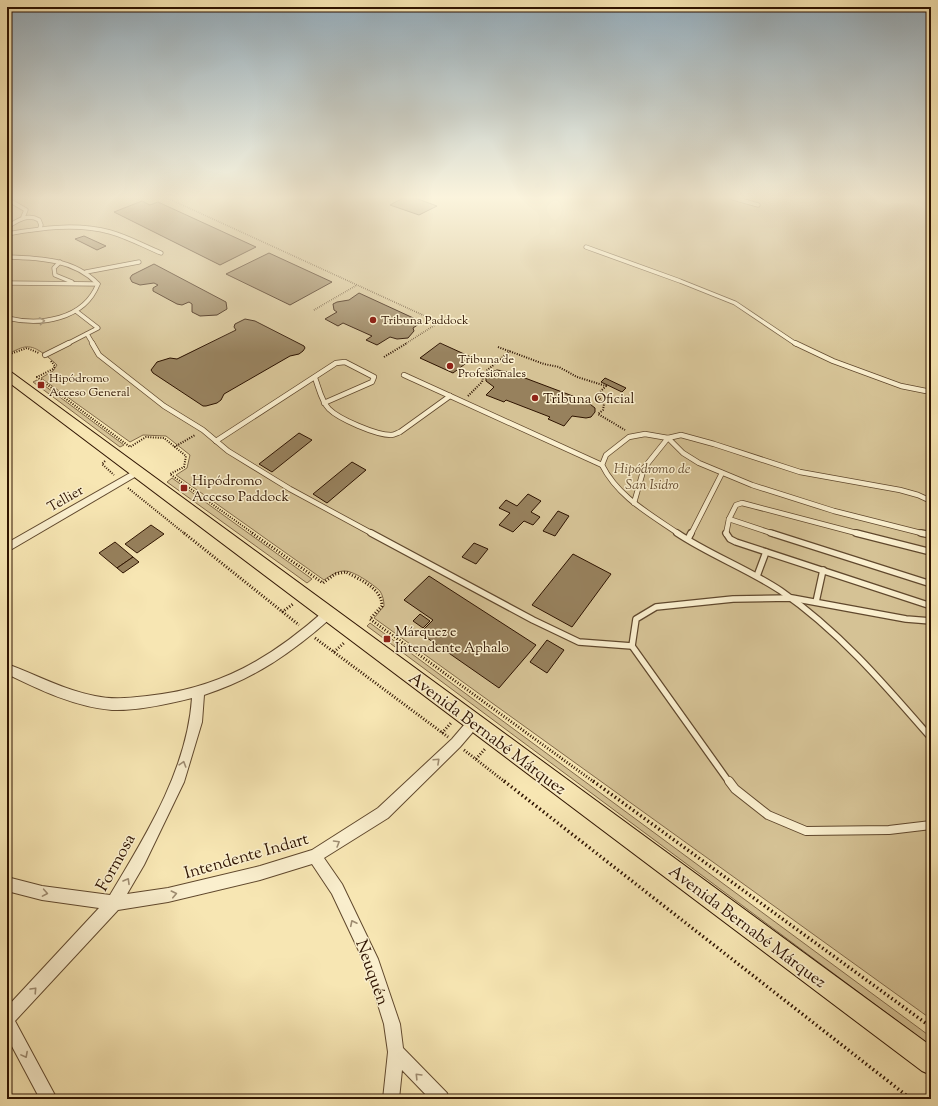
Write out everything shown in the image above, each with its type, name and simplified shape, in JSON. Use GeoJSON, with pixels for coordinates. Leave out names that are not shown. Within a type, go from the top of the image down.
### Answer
{"type":"FeatureCollection","features":[{"type":"Feature","properties":{"kind":"main road","name":"Avenida Bernabé Márquez"},"geometry":{"type":"LineString","coordinates":[[7,375],[931,1062]]}},
{"type":"Feature","properties":{"kind":"street","name":"Tellier"},"geometry":{"type":"LineString","coordinates":[[7,548],[137,472]]}},
{"type":"Feature","properties":{"kind":"street"},"geometry":{"type":"LineString","coordinates":[[7,669],[72,697],[111,704],[154,701],[198,691],[236,677],[271,659],[308,633],[328,614]]}},
{"type":"Feature","properties":{"kind":"street","name":"Formosa"},"geometry":{"type":"LineString","coordinates":[[7,1019],[114,902],[138,860],[178,782],[196,722],[198,691]]}},
{"type":"Feature","properties":{"kind":"street","name":"Intendente Indart"},"geometry":{"type":"LineString","coordinates":[[7,884],[42,893],[114,902],[168,895],[260,873],[315,856],[355,832],[382,813],[456,743],[474,722]]}},
{"type":"Feature","properties":{"kind":"street","name":"Neuquén"},"geometry":{"type":"LineString","coordinates":[[315,856],[337,889],[373,964],[392,1024],[396,1052],[391,1099]]}},
{"type":"Feature","properties":{"kind":"street"},"geometry":{"type":"LineString","coordinates":[[7,1019],[49,1099]]}},
{"type":"Feature","properties":{"kind":"street"},"geometry":{"type":"LineString","coordinates":[[396,1052],[441,1099]]}},
{"type":"Feature","properties":{"kind":"lane"},"geometry":{"type":"LineString","coordinates":[[154,250],[161,253]]}},
{"type":"Feature","properties":{"kind":"lane"},"geometry":{"type":"LineString","coordinates":[[591,250],[680,281],[735,303],[798,345],[833,361],[895,384],[931,392]]}},
{"type":"Feature","properties":{"kind":"lane"},"geometry":{"type":"LineString","coordinates":[[7,257],[60,262],[86,272],[98,284]]}},
{"type":"Feature","properties":{"kind":"lane"},"geometry":{"type":"LineString","coordinates":[[60,262],[54,268],[55,275],[75,284]]}},
{"type":"Feature","properties":{"kind":"lane"},"geometry":{"type":"LineString","coordinates":[[86,272],[139,262]]}},
{"type":"Feature","properties":{"kind":"lane"},"geometry":{"type":"LineString","coordinates":[[7,283],[98,284]]}},
{"type":"Feature","properties":{"kind":"lane"},"geometry":{"type":"LineString","coordinates":[[7,318],[32,322],[47,321],[76,311],[91,298],[98,284]]}},
{"type":"Feature","properties":{"kind":"lane"},"geometry":{"type":"LineString","coordinates":[[44,356],[98,328],[76,311]]}},
{"type":"Feature","properties":{"kind":"lane"},"geometry":{"type":"LineString","coordinates":[[87,334],[99,355],[164,406],[203,430],[242,460],[290,489],[533,620],[579,642],[632,646]]}},
{"type":"Feature","properties":{"kind":"lane"},"geometry":{"type":"LineString","coordinates":[[216,441],[340,362],[344,362],[374,376],[374,380],[372,382],[324,403]]}},
{"type":"Feature","properties":{"kind":"lane"},"geometry":{"type":"LineString","coordinates":[[404,375],[602,465],[606,474],[619,491],[634,503],[688,539],[757,576],[792,598],[827,627],[879,678],[931,738]]}},
{"type":"Feature","properties":{"kind":"lane"},"geometry":{"type":"LineString","coordinates":[[315,378],[324,403],[330,411],[342,418],[382,434],[392,435],[400,432],[450,396]]}},
{"type":"Feature","properties":{"kind":"lane"},"geometry":{"type":"LineString","coordinates":[[602,465],[606,455],[629,437],[645,434],[668,438],[681,435],[714,444],[800,472],[900,490],[918,495],[931,501]]}},
{"type":"Feature","properties":{"kind":"lane"},"geometry":{"type":"LineString","coordinates":[[668,438],[688,456],[699,463],[752,485],[834,511],[931,535]]}},
{"type":"Feature","properties":{"kind":"lane"},"geometry":{"type":"LineString","coordinates":[[634,503],[644,468],[668,438]]}},
{"type":"Feature","properties":{"kind":"lane"},"geometry":{"type":"LineString","coordinates":[[688,539],[722,473]]}},
{"type":"Feature","properties":{"kind":"lane"},"geometry":{"type":"LineString","coordinates":[[931,552],[752,504],[742,503],[736,505],[729,519],[726,532],[730,538],[736,542],[931,606]]}},
{"type":"Feature","properties":{"kind":"lane"},"geometry":{"type":"LineString","coordinates":[[729,519],[931,584]]}},
{"type":"Feature","properties":{"kind":"lane"},"geometry":{"type":"LineString","coordinates":[[757,576],[766,552]]}},
{"type":"Feature","properties":{"kind":"lane"},"geometry":{"type":"LineString","coordinates":[[816,602],[824,570]]}},
{"type":"Feature","properties":{"kind":"lane"},"geometry":{"type":"LineString","coordinates":[[931,621],[906,619],[792,598],[733,599],[656,607],[636,619],[632,633],[632,646],[711,758],[735,788],[768,815],[806,831],[889,830],[931,825]]}},
{"type":"Feature","properties":{"kind":"path"},"geometry":{"type":"LineString","coordinates":[[280,250],[438,322],[384,357]]}},
{"type":"Feature","properties":{"kind":"path"},"geometry":{"type":"LineString","coordinates":[[314,310],[357,285]]}},
{"type":"Feature","properties":{"kind":"path"},"geometry":{"type":"LineString","coordinates":[[498,347],[544,364],[559,367],[578,377],[606,386],[597,395],[604,404],[603,410],[598,414],[635,435]]}},
{"type":"Feature","properties":{"kind":"path"},"geometry":{"type":"LineString","coordinates":[[7,355],[32,348],[44,356]]}},
{"type":"Feature","properties":{"kind":"path"},"geometry":{"type":"LineString","coordinates":[[463,402],[482,382],[484,373],[510,351]]}},
{"type":"Feature","properties":{"kind":"path"},"geometry":{"type":"LineString","coordinates":[[48,360],[55,366],[53,369],[37,377],[130,447],[146,437],[164,438],[186,456],[184,467],[170,474],[322,583],[335,574],[346,572],[378,592],[382,599],[382,606],[370,619],[931,1027]]}},
{"type":"Feature","properties":{"kind":"path"},"geometry":{"type":"LineString","coordinates":[[174,447],[203,430]]}},
{"type":"Feature","properties":{"kind":"path"},"geometry":{"type":"LineString","coordinates":[[115,455],[102,464],[120,481],[308,633],[456,743],[911,1099]]}},
{"type":"Feature","properties":{"kind":"green space","name":"Hipódromo de San Isidro"},"geometry":{"type":"Polygon","coordinates":[[[7,250],[931,250],[931,1019],[374,618],[384,604],[380,591],[373,585],[358,575],[348,571],[339,572],[324,580],[176,475],[187,468],[190,455],[166,436],[143,435],[130,442],[41,378],[53,371],[57,365],[44,354],[30,347],[18,349],[8,354],[7,250]]]}},
{"type":"Feature","properties":{"kind":"green space"},"geometry":{"type":"Polygon","coordinates":[[[37,380],[124,445],[120,447],[33,382],[37,380]]]}},
{"type":"Feature","properties":{"kind":"green space"},"geometry":{"type":"Polygon","coordinates":[[[172,478],[312,579],[307,583],[167,482],[172,478]]]}},
{"type":"Feature","properties":{"kind":"green space"},"geometry":{"type":"Polygon","coordinates":[[[370,623],[931,1037],[931,1046],[367,626],[370,623]]]}},
{"type":"Feature","properties":{"kind":"building"},"geometry":{"type":"Polygon","coordinates":[[[189,250],[251,250],[220,265],[189,250]]]}},
{"type":"Feature","properties":{"kind":"building"},"geometry":{"type":"Polygon","coordinates":[[[269,253],[332,282],[290,305],[226,274],[269,253]]]}},
{"type":"Feature","properties":{"kind":"building"},"geometry":{"type":"Polygon","coordinates":[[[154,264],[226,302],[227,309],[217,315],[200,316],[192,312],[192,304],[189,302],[182,305],[177,304],[153,291],[153,288],[158,285],[154,283],[140,285],[132,282],[130,278],[132,275],[154,264]]]}},
{"type":"Feature","properties":{"kind":"building","name":"Tribuna Paddock"},"geometry":{"type":"Polygon","coordinates":[[[359,293],[422,322],[413,328],[414,331],[408,338],[397,339],[390,337],[377,345],[366,340],[372,336],[343,323],[338,326],[325,319],[337,312],[334,310],[333,304],[349,300],[359,293]]]}},
{"type":"Feature","properties":{"kind":"building"},"geometry":{"type":"Polygon","coordinates":[[[245,319],[255,321],[304,346],[305,348],[299,354],[290,356],[224,394],[221,400],[217,403],[206,406],[203,406],[153,373],[151,370],[157,362],[170,358],[177,359],[236,330],[234,327],[235,324],[245,319]]]}},
{"type":"Feature","properties":{"kind":"building","name":"Tribuna de Profesionales"},"geometry":{"type":"Polygon","coordinates":[[[440,343],[473,358],[453,373],[420,358],[440,343]]]}},
{"type":"Feature","properties":{"kind":"building","name":"Tribuna Oficial"},"geometry":{"type":"Polygon","coordinates":[[[497,370],[509,372],[586,401],[595,408],[595,412],[591,417],[586,418],[572,416],[564,426],[548,419],[550,417],[506,400],[504,402],[486,395],[494,387],[486,381],[486,377],[491,372],[497,370]]]}},
{"type":"Feature","properties":{"kind":"building"},"geometry":{"type":"Polygon","coordinates":[[[605,378],[626,388],[622,392],[601,382],[605,378]]]}},
{"type":"Feature","properties":{"kind":"building"},"geometry":{"type":"Polygon","coordinates":[[[299,433],[312,440],[272,472],[259,464],[299,433]]]}},
{"type":"Feature","properties":{"kind":"building"},"geometry":{"type":"Polygon","coordinates":[[[352,462],[366,470],[327,503],[313,494],[352,462]]]}},
{"type":"Feature","properties":{"kind":"building"},"geometry":{"type":"Polygon","coordinates":[[[528,494],[541,501],[531,512],[540,517],[533,525],[524,521],[513,532],[499,525],[510,513],[499,508],[506,500],[517,506],[528,494]]]}},
{"type":"Feature","properties":{"kind":"building"},"geometry":{"type":"Polygon","coordinates":[[[558,511],[569,516],[555,536],[543,531],[558,511]]]}},
{"type":"Feature","properties":{"kind":"building"},"geometry":{"type":"Polygon","coordinates":[[[151,525],[164,534],[137,553],[125,544],[151,525]]]}},
{"type":"Feature","properties":{"kind":"building"},"geometry":{"type":"Polygon","coordinates":[[[115,542],[133,557],[117,568],[99,553],[115,542]]]}},
{"type":"Feature","properties":{"kind":"building"},"geometry":{"type":"Polygon","coordinates":[[[474,543],[488,549],[476,564],[462,557],[474,543]]]}},
{"type":"Feature","properties":{"kind":"building"},"geometry":{"type":"Polygon","coordinates":[[[573,554],[611,574],[572,627],[532,605],[573,554]]]}},
{"type":"Feature","properties":{"kind":"building"},"geometry":{"type":"Polygon","coordinates":[[[133,557],[139,562],[123,573],[117,568],[133,557]]]}},
{"type":"Feature","properties":{"kind":"building"},"geometry":{"type":"Polygon","coordinates":[[[429,576],[536,645],[499,688],[420,633],[433,620],[404,600],[429,576]]]}},
{"type":"Feature","properties":{"kind":"building"},"geometry":{"type":"Polygon","coordinates":[[[420,614],[430,621],[423,628],[413,621],[420,614]]]}},
{"type":"Feature","properties":{"kind":"building"},"geometry":{"type":"Polygon","coordinates":[[[547,640],[564,650],[547,673],[530,662],[547,640]]]}},
{"type":"Feature","properties":{"kind":"place","name":"Tribuna Paddock"},"geometry":{"type":"Point","coordinates":[373,320]}},
{"type":"Feature","properties":{"kind":"place","name":"Tribuna de Profesionales"},"geometry":{"type":"Point","coordinates":[450,366]}},
{"type":"Feature","properties":{"kind":"place","name":"Hipódromo Acceso General"},"geometry":{"type":"Point","coordinates":[41,385]}},
{"type":"Feature","properties":{"kind":"place","name":"Tribuna Oficial"},"geometry":{"type":"Point","coordinates":[535,398]}},
{"type":"Feature","properties":{"kind":"place","name":"Hipódromo Acceso Paddock"},"geometry":{"type":"Point","coordinates":[184,488]}},
{"type":"Feature","properties":{"kind":"place","name":"Márquez e Intendente Aphalo"},"geometry":{"type":"Point","coordinates":[387,639]}}]}
